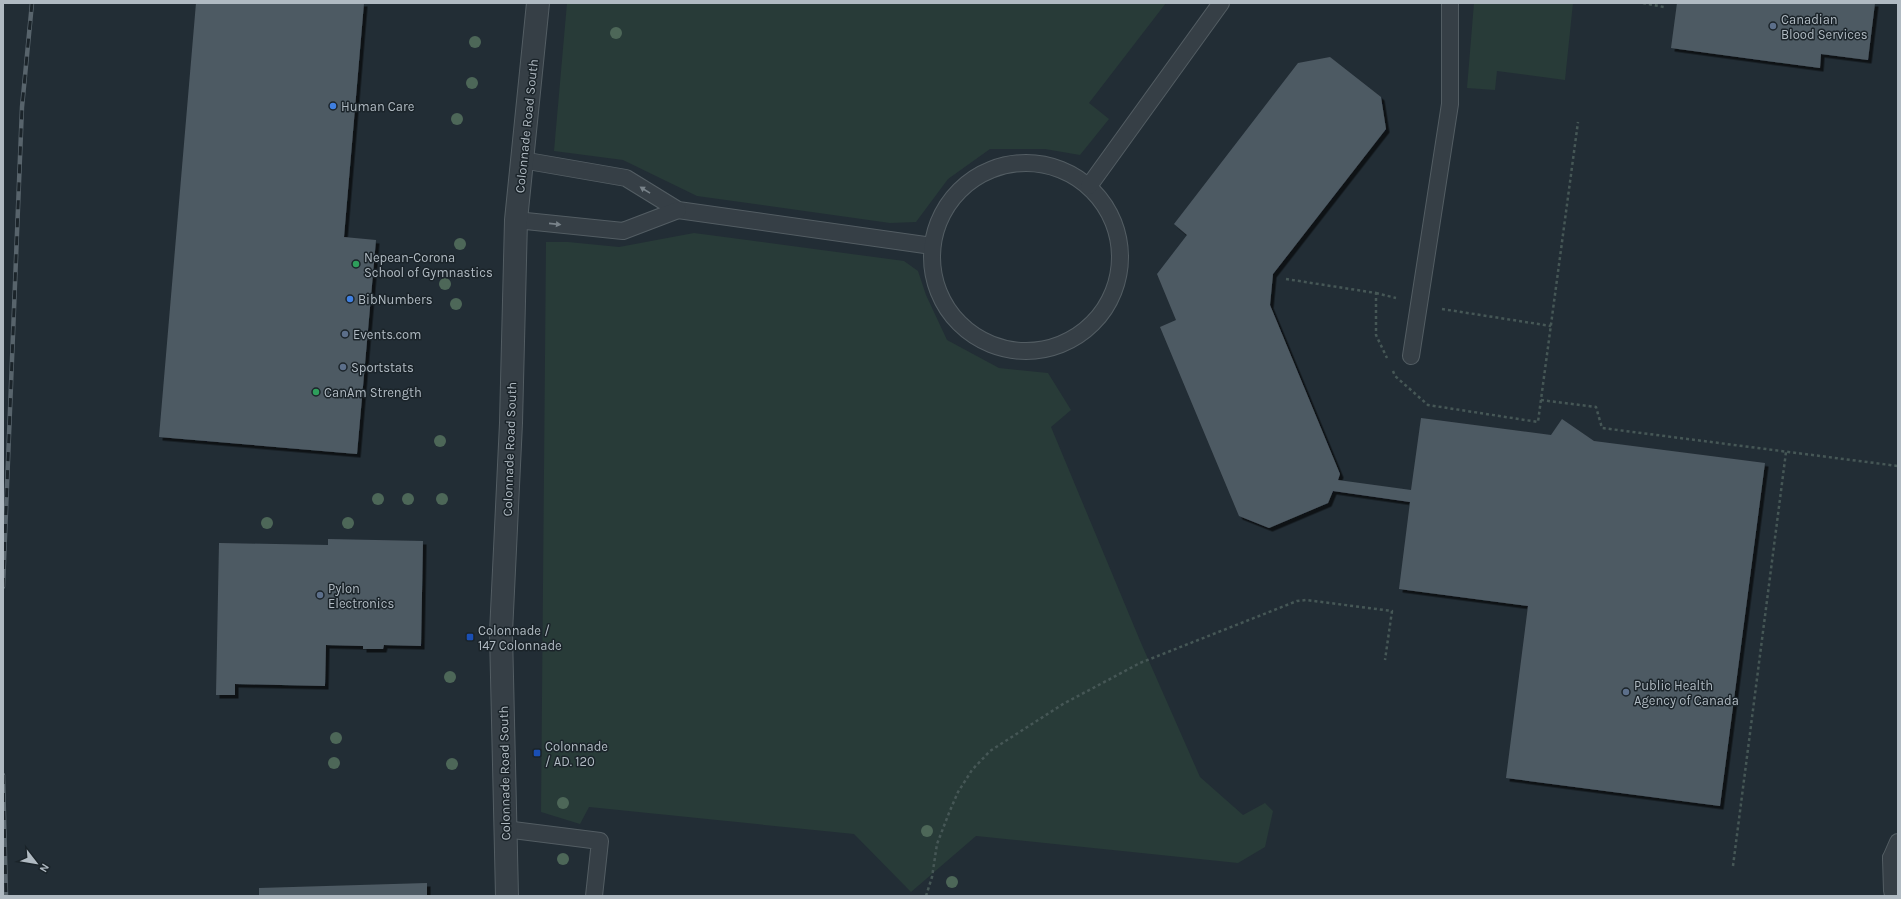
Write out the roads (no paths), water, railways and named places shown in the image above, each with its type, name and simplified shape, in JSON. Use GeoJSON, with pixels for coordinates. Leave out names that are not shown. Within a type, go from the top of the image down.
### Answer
{"type":"FeatureCollection","features":[{"type":"Feature","properties":{"kind":"street","name":"Colonnade Road South"},"geometry":{"type":"LineString","coordinates":[[507,896],[501,633],[511,423],[516,220],[538,3]]}},
{"type":"Feature","properties":{"kind":"lane"},"geometry":{"type":"LineString","coordinates":[[1090,186],[1221,3]]}},
{"type":"Feature","properties":{"kind":"lane"},"geometry":{"type":"LineString","coordinates":[[1411,356],[1450,104],[1450,3]]}},
{"type":"Feature","properties":{"kind":"lane"},"geometry":{"type":"LineString","coordinates":[[522,160],[626,178],[678,210],[932,246]]}},
{"type":"Feature","properties":{"kind":"lane"},"geometry":{"type":"LineString","coordinates":[[1026,163],[1060,169],[1090,186],[1107,207],[1118,232],[1121,259],[1116,286],[1105,310],[1086,331],[1063,345],[1031,352],[998,348],[969,333],[947,309],[934,279],[932,246],[942,214],[964,186],[993,169],[1026,163]]}},
{"type":"Feature","properties":{"kind":"lane"},"geometry":{"type":"LineString","coordinates":[[516,220],[622,231],[678,210]]}},
{"type":"Feature","properties":{"kind":"lane"},"geometry":{"type":"LineString","coordinates":[[505,829],[600,841],[594,896]]}},
{"type":"Feature","properties":{"kind":"lane"},"geometry":{"type":"LineString","coordinates":[[1897,896],[1892,891],[1894,858],[1898,842]]}},
{"type":"Feature","properties":{"kind":"railway"},"geometry":{"type":"LineString","coordinates":[[3,587],[22,107],[32,3]]}},
{"type":"Feature","properties":{"kind":"railway"},"geometry":{"type":"LineString","coordinates":[[3,775],[6,896]]}},
{"type":"Feature","properties":{"kind":"place","name":"Canadian Blood Services"},"geometry":{"type":"Point","coordinates":[1773,26]}},
{"type":"Feature","properties":{"kind":"place","name":"Human Care"},"geometry":{"type":"Point","coordinates":[333,106]}},
{"type":"Feature","properties":{"kind":"place","name":"Nepean-Corona School of Gymnastics"},"geometry":{"type":"Point","coordinates":[356,264]}},
{"type":"Feature","properties":{"kind":"place","name":"BibNumbers"},"geometry":{"type":"Point","coordinates":[350,299]}},
{"type":"Feature","properties":{"kind":"place","name":"Events.com"},"geometry":{"type":"Point","coordinates":[345,334]}},
{"type":"Feature","properties":{"kind":"place","name":"Sportstats"},"geometry":{"type":"Point","coordinates":[343,367]}},
{"type":"Feature","properties":{"kind":"place","name":"CanAm Strength"},"geometry":{"type":"Point","coordinates":[316,392]}},
{"type":"Feature","properties":{"kind":"place","name":"Pylon Electronics"},"geometry":{"type":"Point","coordinates":[320,595]}},
{"type":"Feature","properties":{"kind":"place","name":"Colonnade / 147 Colonnade"},"geometry":{"type":"Point","coordinates":[470,637]}},
{"type":"Feature","properties":{"kind":"place","name":"Public Health Agency of Canada"},"geometry":{"type":"Point","coordinates":[1626,692]}},
{"type":"Feature","properties":{"kind":"place","name":"Colonnade / AD. 120"},"geometry":{"type":"Point","coordinates":[537,753]}}]}
